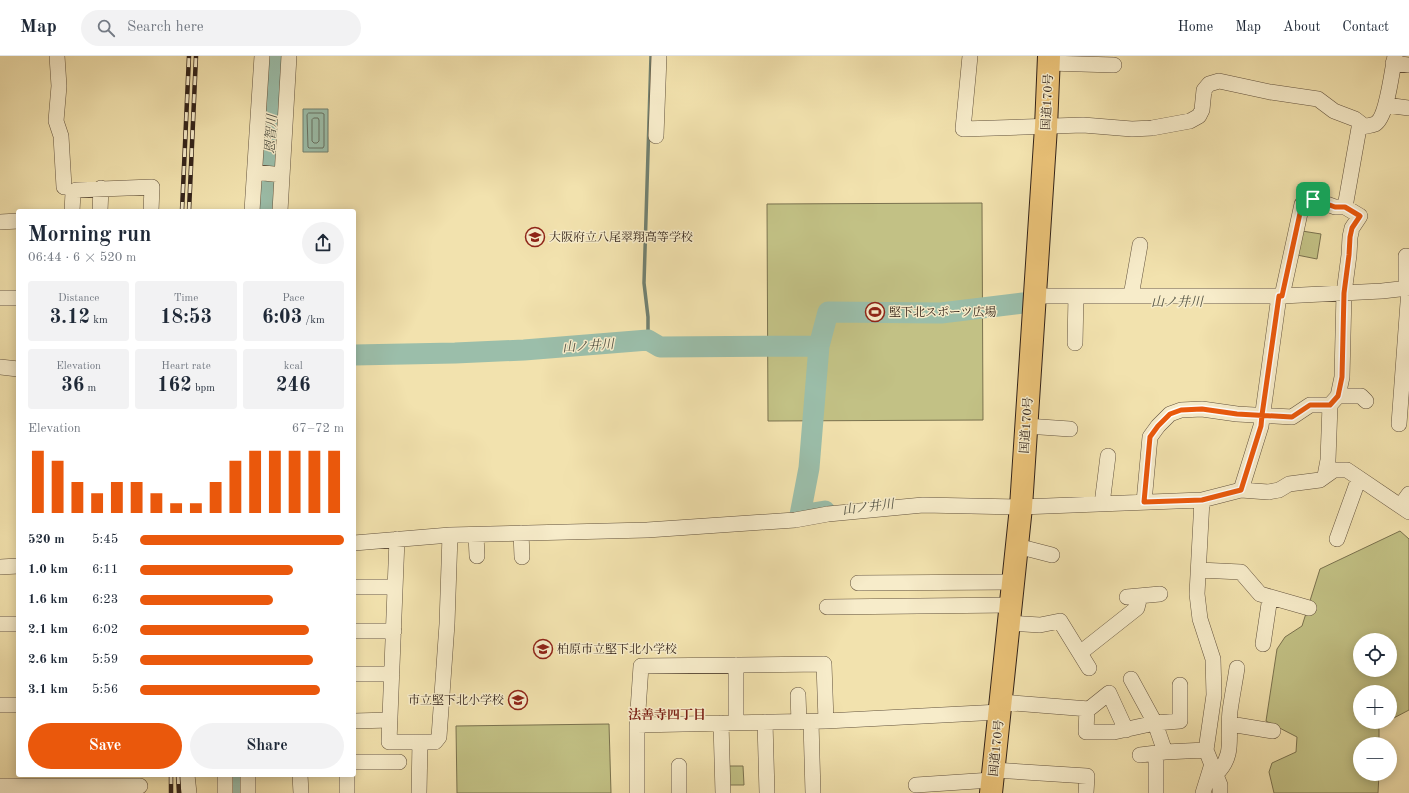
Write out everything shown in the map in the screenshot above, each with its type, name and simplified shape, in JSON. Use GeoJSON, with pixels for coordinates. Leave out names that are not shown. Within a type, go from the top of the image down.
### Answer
{"type":"FeatureCollection","features":[{"type":"Feature","properties":{"kind":"highway","name":"国道170号"},"geometry":{"type":"LineString","coordinates":[[992,781],[1021,507],[1046,127],[1048,60]]}},
{"type":"Feature","properties":{"kind":"street"},"geometry":{"type":"LineString","coordinates":[[57,56],[59,86],[56,122],[61,136],[64,187]]}},
{"type":"Feature","properties":{"kind":"street"},"geometry":{"type":"LineString","coordinates":[[252,209],[258,173],[262,56]]}},
{"type":"Feature","properties":{"kind":"street"},"geometry":{"type":"LineString","coordinates":[[280,209],[280,174],[289,56]]}},
{"type":"Feature","properties":{"kind":"street"},"geometry":{"type":"LineString","coordinates":[[656,136],[659,56]]}},
{"type":"Feature","properties":{"kind":"street"},"geometry":{"type":"LineString","coordinates":[[970,56],[963,129],[1083,125],[1132,129],[1152,128],[1190,121],[1199,116],[1202,110],[1204,90],[1209,84],[1219,81],[1270,92],[1318,99],[1334,111],[1355,118],[1364,126]]}},
{"type":"Feature","properties":{"kind":"street"},"geometry":{"type":"LineString","coordinates":[[1345,207],[1360,128],[1375,124],[1380,119],[1386,105],[1394,59],[1409,65]]}},
{"type":"Feature","properties":{"kind":"street"},"geometry":{"type":"LineString","coordinates":[[1048,60],[1114,65]]}},
{"type":"Feature","properties":{"kind":"street"},"geometry":{"type":"LineString","coordinates":[[1386,105],[1409,108]]}},
{"type":"Feature","properties":{"kind":"street"},"geometry":{"type":"LineString","coordinates":[[258,173],[280,174]]}},
{"type":"Feature","properties":{"kind":"street"},"geometry":{"type":"LineString","coordinates":[[72,209],[73,193],[76,190],[152,187],[151,209]]}},
{"type":"Feature","properties":{"kind":"street"},"geometry":{"type":"LineString","coordinates":[[100,188],[100,209]]}},
{"type":"Feature","properties":{"kind":"street"},"geometry":{"type":"LineString","coordinates":[[1241,490],[1261,426],[1281,296],[1302,204],[1313,199],[1335,207],[1345,207],[1360,216],[1352,228],[1350,237],[1344,293],[1342,377],[1334,401],[1325,476]]}},
{"type":"Feature","properties":{"kind":"street"},"geometry":{"type":"LineString","coordinates":[[0,222],[16,221]]}},
{"type":"Feature","properties":{"kind":"street"},"geometry":{"type":"LineString","coordinates":[[1131,296],[1140,244]]}},
{"type":"Feature","properties":{"kind":"street"},"geometry":{"type":"LineString","coordinates":[[1399,424],[1408,289],[1406,256]]}},
{"type":"Feature","properties":{"kind":"street"},"geometry":{"type":"LineString","coordinates":[[1034,296],[1281,296],[1408,289]]}},
{"type":"Feature","properties":{"kind":"street"},"geometry":{"type":"LineString","coordinates":[[1075,343],[1076,296]]}},
{"type":"Feature","properties":{"kind":"street"},"geometry":{"type":"LineString","coordinates":[[0,298],[16,298]]}},
{"type":"Feature","properties":{"kind":"street"},"geometry":{"type":"LineString","coordinates":[[0,367],[16,369]]}},
{"type":"Feature","properties":{"kind":"street"},"geometry":{"type":"LineString","coordinates":[[1144,502],[1150,437],[1170,414],[1181,410],[1202,409],[1292,417],[1310,405],[1361,396],[1366,401]]}},
{"type":"Feature","properties":{"kind":"street"},"geometry":{"type":"LineString","coordinates":[[1026,426],[1070,429]]}},
{"type":"Feature","properties":{"kind":"street"},"geometry":{"type":"LineString","coordinates":[[1102,504],[1108,456]]}},
{"type":"Feature","properties":{"kind":"street"},"geometry":{"type":"LineString","coordinates":[[356,543],[450,535],[646,530],[795,520],[850,512],[923,505],[1021,507],[1202,500],[1241,490],[1268,492],[1279,490],[1289,484],[1320,480],[1334,470],[1347,470],[1406,504]]}},
{"type":"Feature","properties":{"kind":"street"},"geometry":{"type":"LineString","coordinates":[[1337,539],[1359,478]]}},
{"type":"Feature","properties":{"kind":"street"},"geometry":{"type":"LineString","coordinates":[[1202,500],[1197,594],[1200,619],[1213,659],[1214,695],[1211,763],[1203,793]]}},
{"type":"Feature","properties":{"kind":"street"},"geometry":{"type":"LineString","coordinates":[[521,534],[522,557]]}},
{"type":"Feature","properties":{"kind":"street"},"geometry":{"type":"LineString","coordinates":[[397,540],[389,742],[435,742],[439,737],[448,624],[450,535]]}},
{"type":"Feature","properties":{"kind":"street"},"geometry":{"type":"LineString","coordinates":[[476,535],[477,556]]}},
{"type":"Feature","properties":{"kind":"street"},"geometry":{"type":"LineString","coordinates":[[1017,546],[1052,555]]}},
{"type":"Feature","properties":{"kind":"street"},"geometry":{"type":"LineString","coordinates":[[0,567],[16,566]]}},
{"type":"Feature","properties":{"kind":"street"},"geometry":{"type":"LineString","coordinates":[[1199,570],[1241,572],[1260,594],[1308,608]]}},
{"type":"Feature","properties":{"kind":"street"},"geometry":{"type":"LineString","coordinates":[[930,582],[930,606]]}},
{"type":"Feature","properties":{"kind":"street"},"geometry":{"type":"LineString","coordinates":[[968,582],[968,606]]}},
{"type":"Feature","properties":{"kind":"street"},"geometry":{"type":"LineString","coordinates":[[858,583],[1013,582]]}},
{"type":"Feature","properties":{"kind":"street"},"geometry":{"type":"LineString","coordinates":[[891,606],[892,583]]}},
{"type":"Feature","properties":{"kind":"street"},"geometry":{"type":"LineString","coordinates":[[356,587],[395,587]]}},
{"type":"Feature","properties":{"kind":"street"},"geometry":{"type":"LineString","coordinates":[[1080,653],[1137,608],[1134,597],[1160,594]]}},
{"type":"Feature","properties":{"kind":"street"},"geometry":{"type":"LineString","coordinates":[[1263,644],[1270,597]]}},
{"type":"Feature","properties":{"kind":"street"},"geometry":{"type":"LineString","coordinates":[[827,607],[968,606],[1009,614],[1040,625],[1060,621],[1089,668]]}},
{"type":"Feature","properties":{"kind":"street"},"geometry":{"type":"LineString","coordinates":[[0,624],[16,624]]}},
{"type":"Feature","properties":{"kind":"street"},"geometry":{"type":"LineString","coordinates":[[356,631],[394,631]]}},
{"type":"Feature","properties":{"kind":"street"},"geometry":{"type":"LineString","coordinates":[[637,793],[637,725],[641,666],[824,664],[826,721]]}},
{"type":"Feature","properties":{"kind":"street"},"geometry":{"type":"LineString","coordinates":[[736,665],[736,723]]}},
{"type":"Feature","properties":{"kind":"street"},"geometry":{"type":"LineString","coordinates":[[1140,755],[1161,752],[1223,767],[1230,747],[1230,712],[1237,668]]}},
{"type":"Feature","properties":{"kind":"street"},"geometry":{"type":"LineString","coordinates":[[356,674],[392,674]]}},
{"type":"Feature","properties":{"kind":"street"},"geometry":{"type":"LineString","coordinates":[[1131,679],[1154,723],[1161,752],[1156,793]]}},
{"type":"Feature","properties":{"kind":"street"},"geometry":{"type":"LineString","coordinates":[[1087,709],[1086,732],[1114,732],[1154,723],[1180,721],[1180,685]]}},
{"type":"Feature","properties":{"kind":"street"},"geometry":{"type":"LineString","coordinates":[[637,725],[826,721],[1000,707],[1089,709],[1108,693],[1126,730]]}},
{"type":"Feature","properties":{"kind":"street"},"geometry":{"type":"LineString","coordinates":[[798,694],[805,722],[813,793]]}},
{"type":"Feature","properties":{"kind":"street"},"geometry":{"type":"LineString","coordinates":[[0,705],[16,705]]}},
{"type":"Feature","properties":{"kind":"street"},"geometry":{"type":"LineString","coordinates":[[356,721],[390,720]]}},
{"type":"Feature","properties":{"kind":"street"},"geometry":{"type":"LineString","coordinates":[[765,722],[767,793]]}},
{"type":"Feature","properties":{"kind":"street"},"geometry":{"type":"LineString","coordinates":[[721,723],[723,793]]}},
{"type":"Feature","properties":{"kind":"street"},"geometry":{"type":"LineString","coordinates":[[1230,724],[1273,731]]}},
{"type":"Feature","properties":{"kind":"street"},"geometry":{"type":"LineString","coordinates":[[419,793],[420,742]]}},
{"type":"Feature","properties":{"kind":"street"},"geometry":{"type":"LineString","coordinates":[[356,762],[399,762]]}},
{"type":"Feature","properties":{"kind":"street"},"geometry":{"type":"LineString","coordinates":[[1211,763],[1220,785],[1220,793]]}},
{"type":"Feature","properties":{"kind":"street"},"geometry":{"type":"LineString","coordinates":[[679,766],[679,793]]}},
{"type":"Feature","properties":{"kind":"street"},"geometry":{"type":"LineString","coordinates":[[916,785],[1087,776],[1086,793]]}},
{"type":"Feature","properties":{"kind":"street"},"geometry":{"type":"LineString","coordinates":[[187,777],[189,793]]}},
{"type":"Feature","properties":{"kind":"street"},"geometry":{"type":"LineString","coordinates":[[225,777],[225,793]]}},
{"type":"Feature","properties":{"kind":"street"},"geometry":{"type":"LineString","coordinates":[[248,777],[248,793]]}},
{"type":"Feature","properties":{"kind":"street"},"geometry":{"type":"LineString","coordinates":[[300,777],[301,793]]}},
{"type":"Feature","properties":{"kind":"street"},"geometry":{"type":"LineString","coordinates":[[347,777],[347,793]]}},
{"type":"Feature","properties":{"kind":"street"},"geometry":{"type":"LineString","coordinates":[[0,786],[140,785]]}},
{"type":"Feature","properties":{"kind":"shaded area","name":"堅下北スポーツ広場"},"geometry":{"type":"Polygon","coordinates":[[[982,203],[983,420],[768,421],[767,204],[982,203]]]}},
{"type":"Feature","properties":{"kind":"shaded area"},"geometry":{"type":"Polygon","coordinates":[[[1302,231],[1321,234],[1317,259],[1297,255],[1302,231]]]}},
{"type":"Feature","properties":{"kind":"shaded area"},"geometry":{"type":"Polygon","coordinates":[[[1400,531],[1409,539],[1409,710],[1397,716],[1397,685],[1353,685],[1353,729],[1379,729],[1379,737],[1353,737],[1353,781],[1379,781],[1378,793],[1274,793],[1269,772],[1272,763],[1296,752],[1297,737],[1266,721],[1277,649],[1285,637],[1302,626],[1320,569],[1400,531]]]}},
{"type":"Feature","properties":{"kind":"shaded area"},"geometry":{"type":"Polygon","coordinates":[[[609,724],[611,793],[457,793],[456,726],[609,724]]]}},
{"type":"Feature","properties":{"kind":"shaded area"},"geometry":{"type":"Polygon","coordinates":[[[728,766],[743,766],[744,785],[728,785],[728,766]]]}},
{"type":"Feature","properties":{"kind":"water"},"geometry":{"type":"Polygon","coordinates":[[[303,109],[328,109],[328,152],[303,152],[303,109]]]}},
{"type":"Feature","properties":{"kind":"waterway","name":"恩智川"},"geometry":{"type":"LineString","coordinates":[[265,209],[275,56]]}},
{"type":"Feature","properties":{"kind":"waterway"},"geometry":{"type":"LineString","coordinates":[[648,340],[648,317],[644,283],[651,56]]}},
{"type":"Feature","properties":{"kind":"waterway","name":"山ノ井川"},"geometry":{"type":"LineString","coordinates":[[825,511],[800,515],[809,468],[819,346],[828,312],[941,313],[1023,303]]}},
{"type":"Feature","properties":{"kind":"waterway","name":"山ノ井川"},"geometry":{"type":"LineString","coordinates":[[356,355],[524,350],[648,340],[660,347],[819,346]]}},
{"type":"Feature","properties":{"kind":"waterway","name":"恩智川"},"geometry":{"type":"LineString","coordinates":[[238,777],[238,793]]}},
{"type":"Feature","properties":{"kind":"railway"},"geometry":{"type":"LineString","coordinates":[[182,209],[189,56]]}},
{"type":"Feature","properties":{"kind":"railway"},"geometry":{"type":"LineString","coordinates":[[189,209],[196,56]]}},
{"type":"Feature","properties":{"kind":"railway"},"geometry":{"type":"LineString","coordinates":[[171,777],[171,793]]}},
{"type":"Feature","properties":{"kind":"railway"},"geometry":{"type":"LineString","coordinates":[[178,777],[179,793]]}},
{"type":"Feature","properties":{"kind":"place","name":"大阪府立八尾翠翔高等学校"},"geometry":{"type":"Point","coordinates":[535,237]}},
{"type":"Feature","properties":{"kind":"place","name":"堅下北スポーツ広場"},"geometry":{"type":"Point","coordinates":[875,312]}},
{"type":"Feature","properties":{"kind":"place","name":"柏原市立堅下北小学校"},"geometry":{"type":"Point","coordinates":[543,649]}},
{"type":"Feature","properties":{"kind":"place","name":"市立堅下北小学校"},"geometry":{"type":"Point","coordinates":[518,700]}},
{"type":"Feature","properties":{"kind":"district","name":"法善寺四丁目"},"geometry":{"type":"Point","coordinates":[667,714]}},
{"type":"Feature","properties":{"kind":"route"},"geometry":{"type":"LineString","coordinates":[[1313,199],[1302,204],[1282,296],[1279,296],[1262,415],[1261,426],[1241,490],[1202,500],[1144,502],[1150,437],[1170,414],[1181,410],[1202,409],[1237,414],[1262,415],[1292,417],[1310,405],[1330,405],[1338,396],[1342,377],[1344,293],[1350,237],[1352,228],[1360,216],[1345,207],[1335,207],[1313,199]]}}]}
